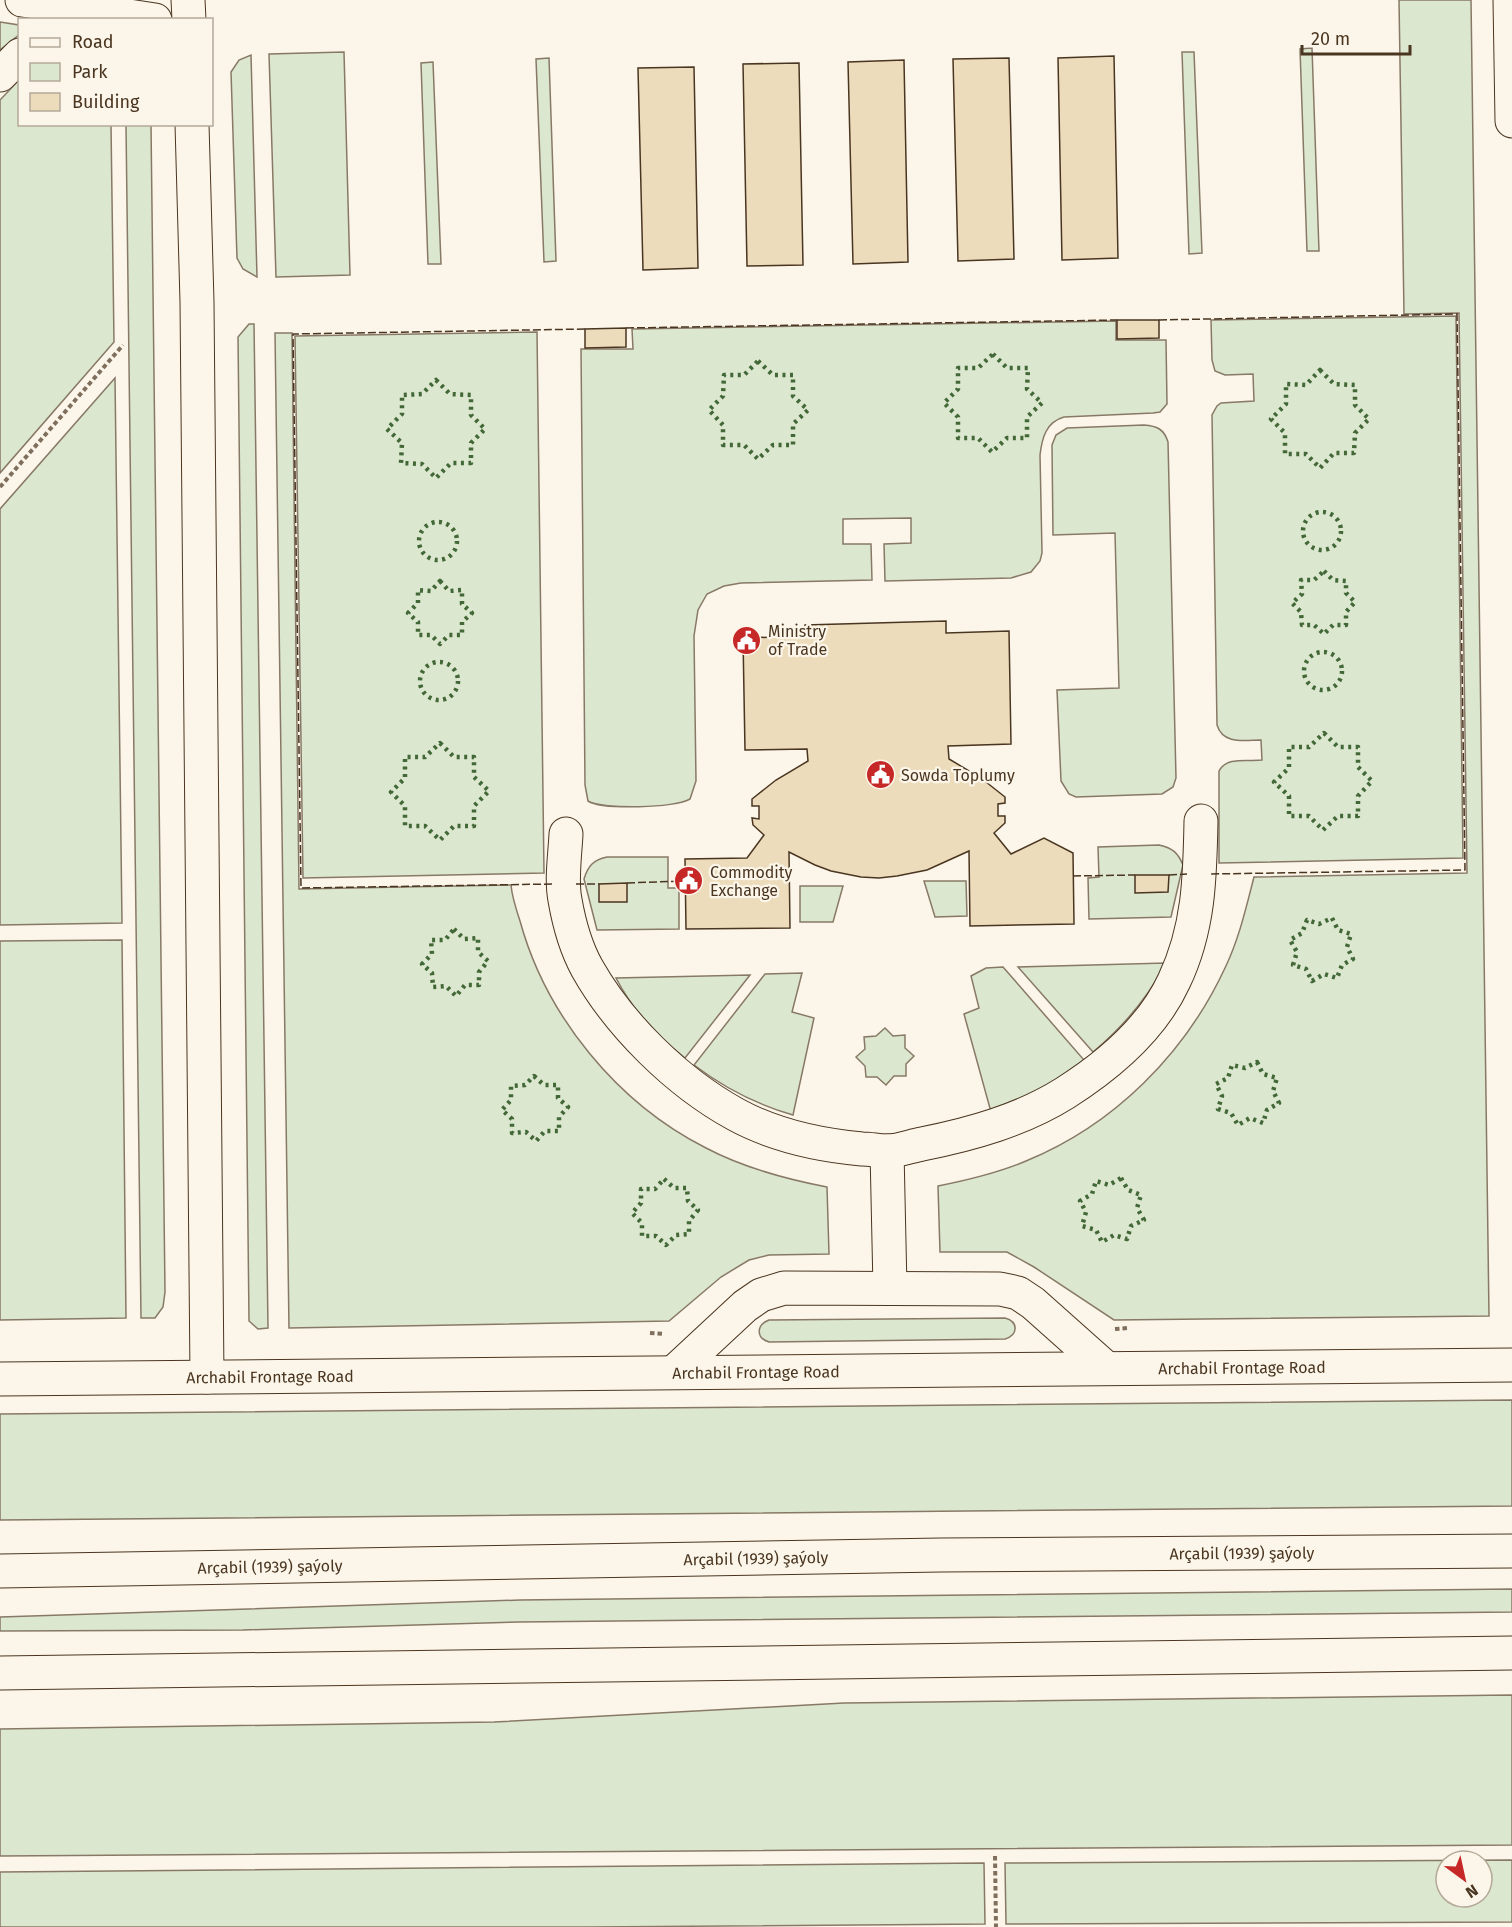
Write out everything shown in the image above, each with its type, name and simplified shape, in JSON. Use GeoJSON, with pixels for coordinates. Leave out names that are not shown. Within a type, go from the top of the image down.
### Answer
{"type":"FeatureCollection","features":[{"type":"Feature","properties":{"kind":"main road"},"geometry":{"type":"LineString","coordinates":[[22,0],[61,13],[128,18]]}},
{"type":"Feature","properties":{"kind":"main road"},"geometry":{"type":"LineString","coordinates":[[188,0],[189,18]]}},
{"type":"Feature","properties":{"kind":"main road"},"geometry":{"type":"LineString","coordinates":[[1510,0],[1512,121]]}},
{"type":"Feature","properties":{"kind":"main road"},"geometry":{"type":"LineString","coordinates":[[0,75],[18,57]]}},
{"type":"Feature","properties":{"kind":"main road"},"geometry":{"type":"LineString","coordinates":[[192,126],[197,325],[207,1377]]}},
{"type":"Feature","properties":{"kind":"main road"},"geometry":{"type":"LineString","coordinates":[[566,834],[564,898],[572,930],[586,967],[633,1031],[696,1088],[735,1114],[793,1137],[838,1147],[888,1151],[978,1131],[1013,1120],[1049,1103],[1087,1079],[1120,1052],[1149,1021],[1174,981],[1189,939],[1200,885],[1201,821]]}},
{"type":"Feature","properties":{"kind":"main road"},"geometry":{"type":"LineString","coordinates":[[888,1151],[890,1288]]}},
{"type":"Feature","properties":{"kind":"main road"},"geometry":{"type":"LineString","coordinates":[[674,1372],[745,1306],[761,1295],[784,1288],[1000,1289],[1018,1293],[1033,1303],[1106,1368]]}},
{"type":"Feature","properties":{"kind":"main road","name":"Archabil Frontage Road"},"geometry":{"type":"LineString","coordinates":[[0,1379],[1512,1365]]}},
{"type":"Feature","properties":{"kind":"main road","name":"Arçabil (1939) şaýoly"},"geometry":{"type":"LineString","coordinates":[[0,1571],[929,1555],[1512,1551]]}},
{"type":"Feature","properties":{"kind":"main road"},"geometry":{"type":"LineString","coordinates":[[0,1673],[1512,1653]]}},
{"type":"Feature","properties":{"kind":"path"},"geometry":{"type":"LineString","coordinates":[[0,487],[123,345]]}},
{"type":"Feature","properties":{"kind":"path"},"geometry":{"type":"LineString","coordinates":[[995,1856],[996,1927]]}},
{"type":"Feature","properties":{"kind":"green space"},"geometry":{"type":"Polygon","coordinates":[[[1399,0],[1471,0],[1489,1316],[1114,1320],[1034,1267],[1007,1252],[940,1252],[938,1186],[1005,1169],[1058,1146],[1089,1128],[1144,1083],[1168,1057],[1209,1000],[1234,946],[1254,877],[1467,873],[1459,313],[1404,314],[1399,0]]]}},
{"type":"Feature","properties":{"kind":"green space"},"geometry":{"type":"Polygon","coordinates":[[[0,22],[18,25],[18,36],[0,50],[0,22]]]}},
{"type":"Feature","properties":{"kind":"green space"},"geometry":{"type":"Polygon","coordinates":[[[1312,48],[1319,251],[1307,251],[1300,49],[1312,48]]]}},
{"type":"Feature","properties":{"kind":"green space"},"geometry":{"type":"Polygon","coordinates":[[[344,52],[350,275],[276,277],[269,54],[344,52]]]}},
{"type":"Feature","properties":{"kind":"green space"},"geometry":{"type":"Polygon","coordinates":[[[1182,52],[1194,52],[1202,253],[1189,254],[1182,52]]]}},
{"type":"Feature","properties":{"kind":"green space"},"geometry":{"type":"Polygon","coordinates":[[[251,55],[257,277],[243,269],[237,258],[231,72],[239,60],[251,55]]]}},
{"type":"Feature","properties":{"kind":"green space"},"geometry":{"type":"Polygon","coordinates":[[[549,58],[556,261],[544,262],[536,59],[549,58]]]}},
{"type":"Feature","properties":{"kind":"green space"},"geometry":{"type":"Polygon","coordinates":[[[433,62],[441,264],[428,264],[421,63],[433,62]]]}},
{"type":"Feature","properties":{"kind":"green space"},"geometry":{"type":"Polygon","coordinates":[[[18,81],[18,126],[111,126],[114,342],[0,473],[0,100],[18,81]]]}},
{"type":"Feature","properties":{"kind":"green space"},"geometry":{"type":"Polygon","coordinates":[[[126,126],[151,126],[165,1292],[163,1307],[155,1318],[141,1318],[126,126]]]}},
{"type":"Feature","properties":{"kind":"green space"},"geometry":{"type":"Polygon","coordinates":[[[1456,316],[1463,858],[1219,863],[1219,771],[1232,761],[1262,760],[1261,740],[1229,739],[1224,736],[1217,725],[1212,415],[1221,403],[1254,401],[1253,374],[1225,375],[1215,371],[1212,360],[1211,320],[1456,316]]]}},
{"type":"Feature","properties":{"kind":"green space"},"geometry":{"type":"Polygon","coordinates":[[[1116,321],[1116,340],[1166,340],[1167,404],[1160,412],[1153,413],[1064,417],[1049,427],[1040,455],[1042,553],[1040,561],[1031,572],[1011,578],[885,581],[884,544],[911,543],[911,518],[843,519],[843,544],[871,544],[872,580],[741,583],[724,586],[707,594],[698,610],[694,636],[696,781],[690,799],[670,804],[639,807],[608,806],[588,801],[585,785],[581,349],[633,349],[632,329],[1116,321]]]}},
{"type":"Feature","properties":{"kind":"green space"},"geometry":{"type":"Polygon","coordinates":[[[249,324],[254,324],[268,1328],[258,1329],[249,1321],[238,337],[249,324]]]}},
{"type":"Feature","properties":{"kind":"green space"},"geometry":{"type":"Polygon","coordinates":[[[537,332],[544,873],[303,878],[295,336],[537,332]]]}},
{"type":"Feature","properties":{"kind":"green space"},"geometry":{"type":"Polygon","coordinates":[[[275,333],[292,333],[299,889],[511,885],[532,956],[567,1023],[589,1053],[643,1107],[706,1148],[765,1172],[827,1187],[829,1254],[769,1255],[749,1260],[721,1277],[669,1321],[289,1328],[275,333]]]}},
{"type":"Feature","properties":{"kind":"green space"},"geometry":{"type":"Polygon","coordinates":[[[115,378],[122,923],[0,925],[0,509],[115,378]]]}},
{"type":"Feature","properties":{"kind":"green space"},"geometry":{"type":"Polygon","coordinates":[[[1144,425],[1159,429],[1168,442],[1176,778],[1173,787],[1162,794],[1076,797],[1069,794],[1061,781],[1057,690],[1119,688],[1115,533],[1053,535],[1052,445],[1056,435],[1067,428],[1144,425]]]}},
{"type":"Feature","properties":{"kind":"green space"},"geometry":{"type":"Polygon","coordinates":[[[1159,845],[1174,852],[1183,865],[1171,917],[1089,919],[1088,878],[1099,877],[1098,847],[1159,845]]]}},
{"type":"Feature","properties":{"kind":"green space"},"geometry":{"type":"Polygon","coordinates":[[[607,857],[668,857],[668,888],[679,888],[679,929],[597,930],[584,879],[592,864],[607,857]]]}},
{"type":"Feature","properties":{"kind":"green space"},"geometry":{"type":"Polygon","coordinates":[[[924,881],[966,881],[967,916],[935,917],[924,881]]]}},
{"type":"Feature","properties":{"kind":"green space"},"geometry":{"type":"Polygon","coordinates":[[[800,886],[843,886],[833,922],[800,922],[800,886]]]}},
{"type":"Feature","properties":{"kind":"green space"},"geometry":{"type":"Polygon","coordinates":[[[122,940],[126,1318],[0,1320],[0,941],[122,940]]]}},
{"type":"Feature","properties":{"kind":"green space"},"geometry":{"type":"Polygon","coordinates":[[[1166,963],[1134,1011],[1093,1052],[1018,967],[1166,963]]]}},
{"type":"Feature","properties":{"kind":"green space"},"geometry":{"type":"Polygon","coordinates":[[[1003,967],[1084,1060],[1047,1086],[991,1112],[964,1014],[979,1008],[971,976],[986,968],[1003,967]]]}},
{"type":"Feature","properties":{"kind":"green space"},"geometry":{"type":"Polygon","coordinates":[[[802,973],[792,1012],[814,1018],[793,1115],[741,1094],[694,1065],[765,974],[802,973]]]}},
{"type":"Feature","properties":{"kind":"green space"},"geometry":{"type":"Polygon","coordinates":[[[750,975],[685,1058],[646,1022],[616,978],[750,975]]]}},
{"type":"Feature","properties":{"kind":"green space"},"geometry":{"type":"Polygon","coordinates":[[[885,1028],[893,1036],[905,1035],[905,1048],[914,1056],[906,1064],[906,1076],[894,1076],[886,1085],[877,1077],[866,1077],[865,1066],[856,1057],[865,1049],[864,1037],[876,1036],[885,1028]]]}},
{"type":"Feature","properties":{"kind":"green space"},"geometry":{"type":"Polygon","coordinates":[[[1005,1318],[1013,1322],[1015,1328],[1012,1335],[1005,1339],[769,1342],[762,1338],[759,1331],[762,1325],[769,1320],[1005,1318]]]}},
{"type":"Feature","properties":{"kind":"green space"},"geometry":{"type":"Polygon","coordinates":[[[1512,1400],[1512,1506],[0,1520],[0,1414],[1512,1400]]]}},
{"type":"Feature","properties":{"kind":"green space"},"geometry":{"type":"Polygon","coordinates":[[[1512,1589],[1512,1612],[519,1622],[243,1630],[0,1631],[0,1617],[520,1600],[1512,1589]]]}},
{"type":"Feature","properties":{"kind":"green space"},"geometry":{"type":"Polygon","coordinates":[[[1512,1695],[1512,1845],[0,1856],[0,1729],[494,1722],[844,1703],[1512,1695]]]}},
{"type":"Feature","properties":{"kind":"green space"},"geometry":{"type":"Polygon","coordinates":[[[1434,1860],[1434,1909],[1494,1909],[1494,1860],[1512,1860],[1512,1922],[1006,1924],[1005,1863],[1434,1860]]]}},
{"type":"Feature","properties":{"kind":"green space"},"geometry":{"type":"Polygon","coordinates":[[[984,1863],[985,1924],[0,1927],[0,1872],[984,1863]]]}},
{"type":"Feature","properties":{"kind":"building"},"geometry":{"type":"Polygon","coordinates":[[[1114,56],[1118,258],[1062,260],[1058,58],[1114,56]]]}},
{"type":"Feature","properties":{"kind":"building"},"geometry":{"type":"Polygon","coordinates":[[[1009,58],[1014,259],[958,261],[953,59],[1009,58]]]}},
{"type":"Feature","properties":{"kind":"building"},"geometry":{"type":"Polygon","coordinates":[[[904,60],[908,262],[853,264],[848,62],[904,60]]]}},
{"type":"Feature","properties":{"kind":"building"},"geometry":{"type":"Polygon","coordinates":[[[799,63],[803,265],[747,266],[743,64],[799,63]]]}},
{"type":"Feature","properties":{"kind":"building"},"geometry":{"type":"Polygon","coordinates":[[[694,67],[698,268],[643,270],[638,68],[694,67]]]}},
{"type":"Feature","properties":{"kind":"building"},"geometry":{"type":"Polygon","coordinates":[[[1117,320],[1159,320],[1159,338],[1117,339],[1117,320]]]}},
{"type":"Feature","properties":{"kind":"building"},"geometry":{"type":"Polygon","coordinates":[[[626,328],[626,347],[585,348],[585,329],[626,328]]]}},
{"type":"Feature","properties":{"kind":"building","name":"Sowda Toplumy"},"geometry":{"type":"Polygon","coordinates":[[[946,621],[946,633],[1009,631],[1011,744],[948,746],[949,759],[981,778],[1005,797],[1005,803],[998,804],[998,816],[1005,816],[1005,823],[994,833],[1011,854],[1044,838],[1073,853],[1074,924],[970,926],[969,851],[927,870],[879,878],[831,871],[789,852],[790,928],[686,929],[685,859],[747,858],[764,835],[753,825],[752,818],[759,819],[759,806],[752,806],[752,799],[776,780],[808,761],[807,749],[745,750],[743,638],[805,636],[805,625],[946,621]]]}},
{"type":"Feature","properties":{"kind":"building"},"geometry":{"type":"Polygon","coordinates":[[[1135,875],[1169,875],[1168,892],[1135,893],[1135,875]]]}},
{"type":"Feature","properties":{"kind":"building"},"geometry":{"type":"Polygon","coordinates":[[[627,883],[627,902],[599,902],[599,884],[627,883]]]}},
{"type":"Feature","properties":{"kind":"hedge"},"geometry":{"type":"LineString","coordinates":[[993,354],[1007,368],[1028,368],[1027,389],[1042,403],[1027,417],[1027,438],[1007,438],[992,452],[978,438],[958,438],[958,417],[944,403],[958,389],[958,368],[978,368],[993,354]]}},
{"type":"Feature","properties":{"kind":"hedge"},"geometry":{"type":"LineString","coordinates":[[758,361],[773,375],[793,375],[793,396],[808,410],[793,424],[793,445],[773,445],[758,459],[744,445],[723,445],[723,425],[709,410],[723,396],[724,375],[744,375],[758,361]]}},
{"type":"Feature","properties":{"kind":"hedge"},"geometry":{"type":"LineString","coordinates":[[1320,370],[1334,384],[1355,385],[1355,405],[1369,419],[1355,433],[1354,453],[1334,453],[1320,468],[1306,454],[1285,454],[1285,433],[1271,419],[1286,404],[1286,384],[1306,385],[1320,370]]}},
{"type":"Feature","properties":{"kind":"hedge"},"geometry":{"type":"LineString","coordinates":[[436,380],[450,394],[471,395],[471,415],[485,429],[471,443],[471,463],[451,463],[436,478],[422,464],[401,463],[402,443],[387,429],[402,414],[402,395],[422,394],[436,380]]}},
{"type":"Feature","properties":{"kind":"hedge"},"geometry":{"type":"LineString","coordinates":[[1322,512],[1335,518],[1341,531],[1335,544],[1322,550],[1309,544],[1303,531],[1309,518],[1322,512]]}},
{"type":"Feature","properties":{"kind":"hedge"},"geometry":{"type":"LineString","coordinates":[[438,522],[451,528],[457,541],[451,554],[438,560],[425,554],[419,541],[425,528],[438,522]]}},
{"type":"Feature","properties":{"kind":"hedge"},"geometry":{"type":"LineString","coordinates":[[1324,571],[1333,580],[1346,581],[1346,593],[1355,602],[1346,612],[1346,625],[1333,625],[1324,634],[1314,625],[1302,625],[1301,612],[1292,603],[1302,594],[1301,580],[1314,580],[1324,571]]}},
{"type":"Feature","properties":{"kind":"hedge"},"geometry":{"type":"LineString","coordinates":[[440,581],[449,591],[462,590],[462,604],[472,613],[462,622],[462,635],[449,635],[440,644],[431,635],[418,635],[418,622],[408,613],[418,603],[418,590],[431,591],[440,581]]}},
{"type":"Feature","properties":{"kind":"hedge"},"geometry":{"type":"LineString","coordinates":[[1323,652],[1336,658],[1342,671],[1336,684],[1323,690],[1310,684],[1304,671],[1310,658],[1323,652]]}},
{"type":"Feature","properties":{"kind":"hedge"},"geometry":{"type":"LineString","coordinates":[[439,662],[452,668],[458,681],[452,694],[439,700],[426,694],[420,681],[426,668],[439,662]]}},
{"type":"Feature","properties":{"kind":"hedge"},"geometry":{"type":"LineString","coordinates":[[1324,733],[1338,747],[1358,747],[1358,767],[1372,781],[1358,796],[1358,816],[1338,816],[1323,830],[1309,816],[1289,816],[1289,796],[1274,782],[1289,768],[1289,747],[1309,747],[1324,733]]}},
{"type":"Feature","properties":{"kind":"hedge"},"geometry":{"type":"LineString","coordinates":[[440,743],[454,757],[474,757],[474,777],[489,791],[474,806],[474,826],[454,826],[440,840],[425,826],[405,826],[405,806],[391,792],[405,778],[405,757],[425,757],[440,743]]}},
{"type":"Feature","properties":{"kind":"hedge"},"geometry":{"type":"LineString","coordinates":[[1332,918],[1338,930],[1351,934],[1347,947],[1353,959],[1342,965],[1337,978],[1324,974],[1312,981],[1306,969],[1293,965],[1297,952],[1290,940],[1302,933],[1307,920],[1319,924],[1332,918]]}},
{"type":"Feature","properties":{"kind":"hedge"},"geometry":{"type":"LineString","coordinates":[[454,929],[464,939],[478,938],[478,952],[488,961],[479,972],[479,985],[465,985],[456,996],[446,986],[433,987],[432,973],[422,964],[432,954],[431,940],[445,940],[454,929]]}},
{"type":"Feature","properties":{"kind":"hedge"},"geometry":{"type":"LineString","coordinates":[[1257,1062],[1263,1074],[1277,1078],[1273,1091],[1279,1103],[1267,1110],[1263,1123],[1250,1118],[1238,1125],[1231,1113],[1218,1109],[1222,1096],[1216,1084],[1228,1078],[1232,1065],[1245,1068],[1257,1062]]}},
{"type":"Feature","properties":{"kind":"hedge"},"geometry":{"type":"LineString","coordinates":[[534,1076],[544,1085],[558,1085],[558,1098],[568,1107],[559,1117],[559,1131],[545,1131],[536,1141],[526,1132],[512,1133],[512,1119],[502,1110],[511,1100],[511,1086],[525,1085],[534,1076]]}},
{"type":"Feature","properties":{"kind":"hedge"},"geometry":{"type":"LineString","coordinates":[[1121,1178],[1128,1190],[1141,1195],[1137,1208],[1144,1220],[1131,1226],[1127,1239],[1114,1235],[1102,1242],[1096,1230],[1082,1226],[1086,1212],[1080,1201],[1092,1194],[1096,1181],[1109,1185],[1121,1178]]}},
{"type":"Feature","properties":{"kind":"hedge"},"geometry":{"type":"LineString","coordinates":[[664,1179],[674,1188],[687,1188],[688,1201],[698,1210],[689,1221],[689,1234],[676,1235],[666,1245],[656,1236],[642,1236],[642,1223],[632,1213],[641,1203],[641,1189],[655,1189],[664,1179]]}},
{"type":"Feature","properties":{"kind":"fence"},"geometry":{"type":"LineString","coordinates":[[1159,320],[1457,314],[1465,870],[1211,874]]}},
{"type":"Feature","properties":{"kind":"fence"},"geometry":{"type":"LineString","coordinates":[[626,328],[1117,320]]}},
{"type":"Feature","properties":{"kind":"fence"},"geometry":{"type":"LineString","coordinates":[[552,884],[301,888],[293,334],[585,329]]}},
{"type":"Feature","properties":{"kind":"fence"},"geometry":{"type":"LineString","coordinates":[[1169,875],[1187,874]]}},
{"type":"Feature","properties":{"kind":"fence"},"geometry":{"type":"LineString","coordinates":[[1073,876],[1135,875]]}},
{"type":"Feature","properties":{"kind":"fence"},"geometry":{"type":"LineString","coordinates":[[627,883],[685,881]]}},
{"type":"Feature","properties":{"kind":"fence"},"geometry":{"type":"LineString","coordinates":[[576,884],[599,884]]}},
{"type":"Feature","properties":{"kind":"place","name":"Ministry of Trade"},"geometry":{"type":"Point","coordinates":[747,640]}},
{"type":"Feature","properties":{"kind":"place","name":"Sowda Toplumy"},"geometry":{"type":"Point","coordinates":[880,775]}},
{"type":"Feature","properties":{"kind":"place","name":"Commodity Exchange"},"geometry":{"type":"Point","coordinates":[689,881]}}]}
